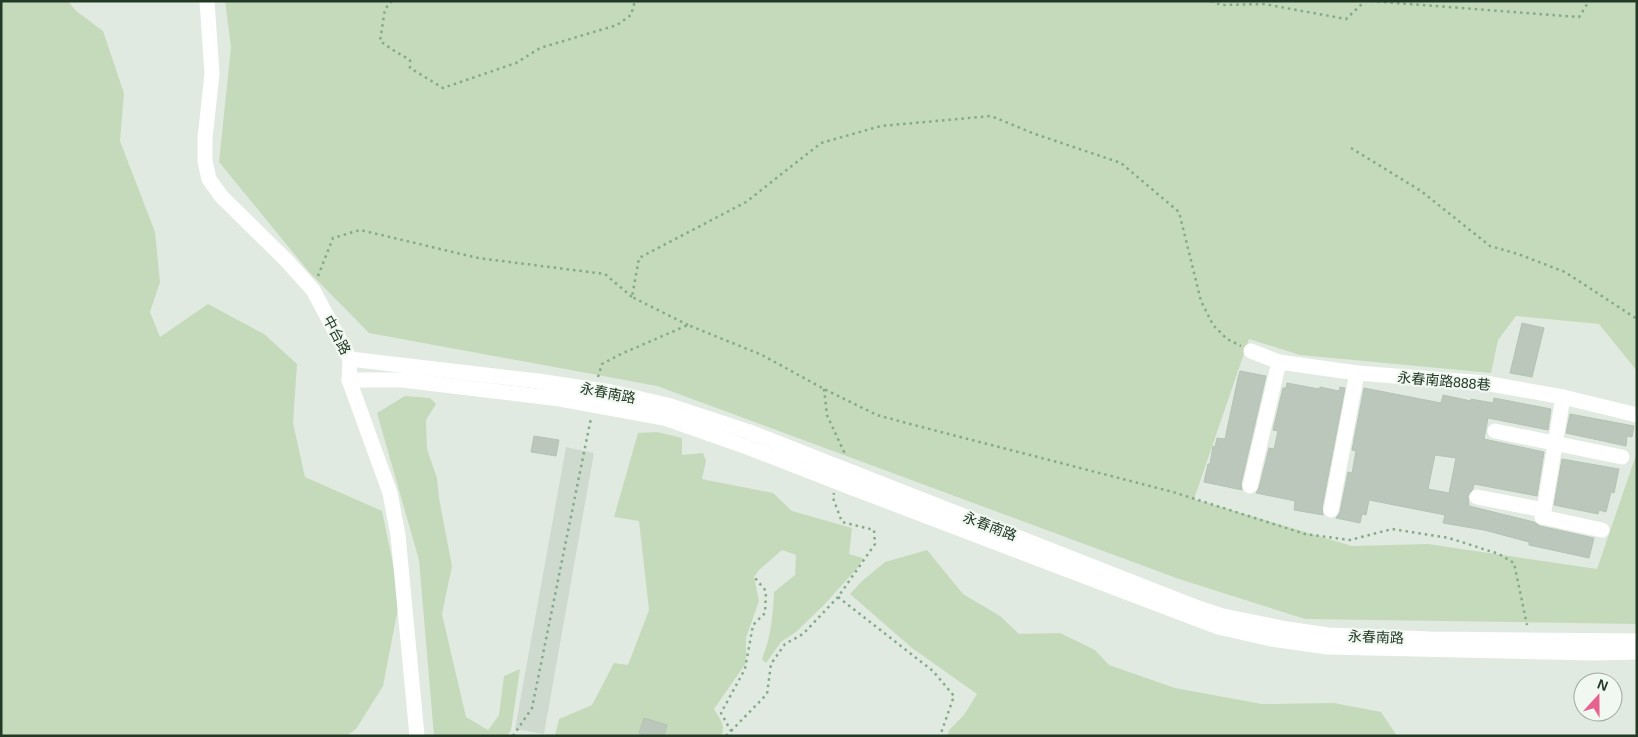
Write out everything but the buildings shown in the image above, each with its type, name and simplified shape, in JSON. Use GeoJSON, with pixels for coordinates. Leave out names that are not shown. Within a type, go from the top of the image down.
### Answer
{"type":"FeatureCollection","features":[{"type":"Feature","properties":{"kind":"street","name":"中台路"},"geometry":{"type":"LineString","coordinates":[[207,1],[212,74],[204,138],[205,162],[209,178],[221,196],[287,261],[312,290],[350,359],[349,380],[370,434],[392,502],[399,544],[417,736]]}},
{"type":"Feature","properties":{"kind":"street","name":"永春南路888巷"},"geometry":{"type":"LineString","coordinates":[[1251,351],[1279,362],[1357,373],[1485,383],[1563,397],[1637,415]]}},
{"type":"Feature","properties":{"kind":"street","name":"永春南路"},"geometry":{"type":"LineString","coordinates":[[350,359],[538,381],[611,392],[671,406],[846,483],[1221,621],[1287,629],[1328,641],[1596,653],[1637,652]]}},
{"type":"Feature","properties":{"kind":"street"},"geometry":{"type":"LineString","coordinates":[[1250,486],[1279,362]]}},
{"type":"Feature","properties":{"kind":"street"},"geometry":{"type":"LineString","coordinates":[[1331,510],[1357,373]]}},
{"type":"Feature","properties":{"kind":"street","name":"永春南路"},"geometry":{"type":"LineString","coordinates":[[349,380],[402,380],[560,399],[664,418],[749,440]]}},
{"type":"Feature","properties":{"kind":"street"},"geometry":{"type":"LineString","coordinates":[[1563,397],[1542,517],[1602,530]]}},
{"type":"Feature","properties":{"kind":"street"},"geometry":{"type":"LineString","coordinates":[[1495,431],[1622,457]]}},
{"type":"Feature","properties":{"kind":"street"},"geometry":{"type":"LineString","coordinates":[[1477,497],[1544,510]]}},
{"type":"Feature","properties":{"kind":"street","name":"永春南路"},"geometry":{"type":"LineString","coordinates":[[1328,641],[1430,639],[1637,641]]}},
{"type":"Feature","properties":{"kind":"path"},"geometry":{"type":"LineString","coordinates":[[392,1],[385,9],[380,41],[410,60],[410,68],[442,88],[516,63],[540,48],[617,25],[631,15],[634,1]]}},
{"type":"Feature","properties":{"kind":"path"},"geometry":{"type":"LineString","coordinates":[[1211,1],[1221,5],[1264,4],[1346,19],[1365,1]]}},
{"type":"Feature","properties":{"kind":"path"},"geometry":{"type":"LineString","coordinates":[[1371,1],[1579,17],[1589,1]]}},
{"type":"Feature","properties":{"kind":"path"},"geometry":{"type":"LineString","coordinates":[[632,297],[639,258],[746,202],[821,142],[880,126],[990,116],[1035,134],[1121,163],[1179,212],[1201,301],[1213,325],[1227,339],[1251,351]]}},
{"type":"Feature","properties":{"kind":"path"},"geometry":{"type":"LineString","coordinates":[[1351,148],[1422,191],[1490,246],[1518,254],[1565,272],[1637,319]]}},
{"type":"Feature","properties":{"kind":"path"},"geometry":{"type":"LineString","coordinates":[[312,290],[333,238],[360,230],[478,258],[605,274],[632,297],[688,326],[762,355],[877,415],[1173,492],[1305,534],[1350,540],[1392,529],[1449,538],[1499,554],[1514,563],[1526,626]]}},
{"type":"Feature","properties":{"kind":"path"},"geometry":{"type":"LineString","coordinates":[[597,378],[602,364],[688,326]]}},
{"type":"Feature","properties":{"kind":"path"},"geometry":{"type":"LineString","coordinates":[[824,389],[827,415],[844,452],[842,461]]}},
{"type":"Feature","properties":{"kind":"path"},"geometry":{"type":"LineString","coordinates":[[513,736],[532,708],[591,418]]}},
{"type":"Feature","properties":{"kind":"path"},"geometry":{"type":"LineString","coordinates":[[726,736],[767,694],[771,664],[785,644],[803,634],[838,597],[875,544],[874,530],[842,522],[833,498],[846,483]]}},
{"type":"Feature","properties":{"kind":"path"},"geometry":{"type":"LineString","coordinates":[[731,731],[722,713],[745,669],[752,625],[765,613],[766,591],[755,578]]}},
{"type":"Feature","properties":{"kind":"path"},"geometry":{"type":"LineString","coordinates":[[838,597],[933,671],[954,696],[940,736]]}},
{"type":"Feature","properties":{"kind":"shaded area"},"geometry":{"type":"Polygon","coordinates":[[[566,447],[594,453],[544,734],[515,729],[566,447]]]}},
{"type":"Feature","properties":{"kind":"green space"},"geometry":{"type":"Polygon","coordinates":[[[1,1],[68,1],[75,10],[103,31],[124,93],[120,141],[155,232],[160,282],[150,312],[160,337],[208,304],[264,334],[297,364],[293,423],[305,477],[382,511],[400,598],[383,686],[356,729],[346,736],[1,736],[1,1]]]}},
{"type":"Feature","properties":{"kind":"green space"},"geometry":{"type":"Polygon","coordinates":[[[225,1],[1637,1],[1637,371],[1599,324],[1516,316],[1498,340],[1491,373],[1300,355],[1249,339],[1194,499],[1352,546],[1428,544],[1597,569],[1637,452],[1637,624],[1305,619],[1179,579],[657,386],[369,333],[309,272],[219,162],[231,47],[225,1]]]}},
{"type":"Feature","properties":{"kind":"green space"},"geometry":{"type":"Polygon","coordinates":[[[405,396],[430,398],[436,404],[426,420],[427,449],[437,478],[452,566],[442,614],[466,717],[488,730],[499,715],[504,676],[520,669],[511,730],[507,736],[434,736],[419,560],[377,413],[405,396]]]}},
{"type":"Feature","properties":{"kind":"green space"},"geometry":{"type":"Polygon","coordinates":[[[657,432],[682,438],[682,455],[703,453],[706,461],[702,479],[773,493],[792,511],[852,528],[849,554],[863,558],[859,566],[824,605],[796,632],[781,642],[766,663],[762,659],[771,626],[774,592],[795,575],[796,555],[782,550],[759,570],[754,577],[759,601],[746,638],[746,663],[714,709],[723,725],[721,736],[555,736],[559,719],[592,705],[614,663],[628,665],[649,610],[639,521],[614,517],[638,433],[657,432]]]}},
{"type":"Feature","properties":{"kind":"green space"},"geometry":{"type":"Polygon","coordinates":[[[927,550],[963,594],[1000,616],[1019,634],[1060,633],[1095,650],[1109,665],[1175,688],[1262,704],[1334,703],[1381,712],[1397,736],[948,736],[949,730],[964,715],[977,694],[912,648],[850,594],[885,562],[927,550]]]}}]}
